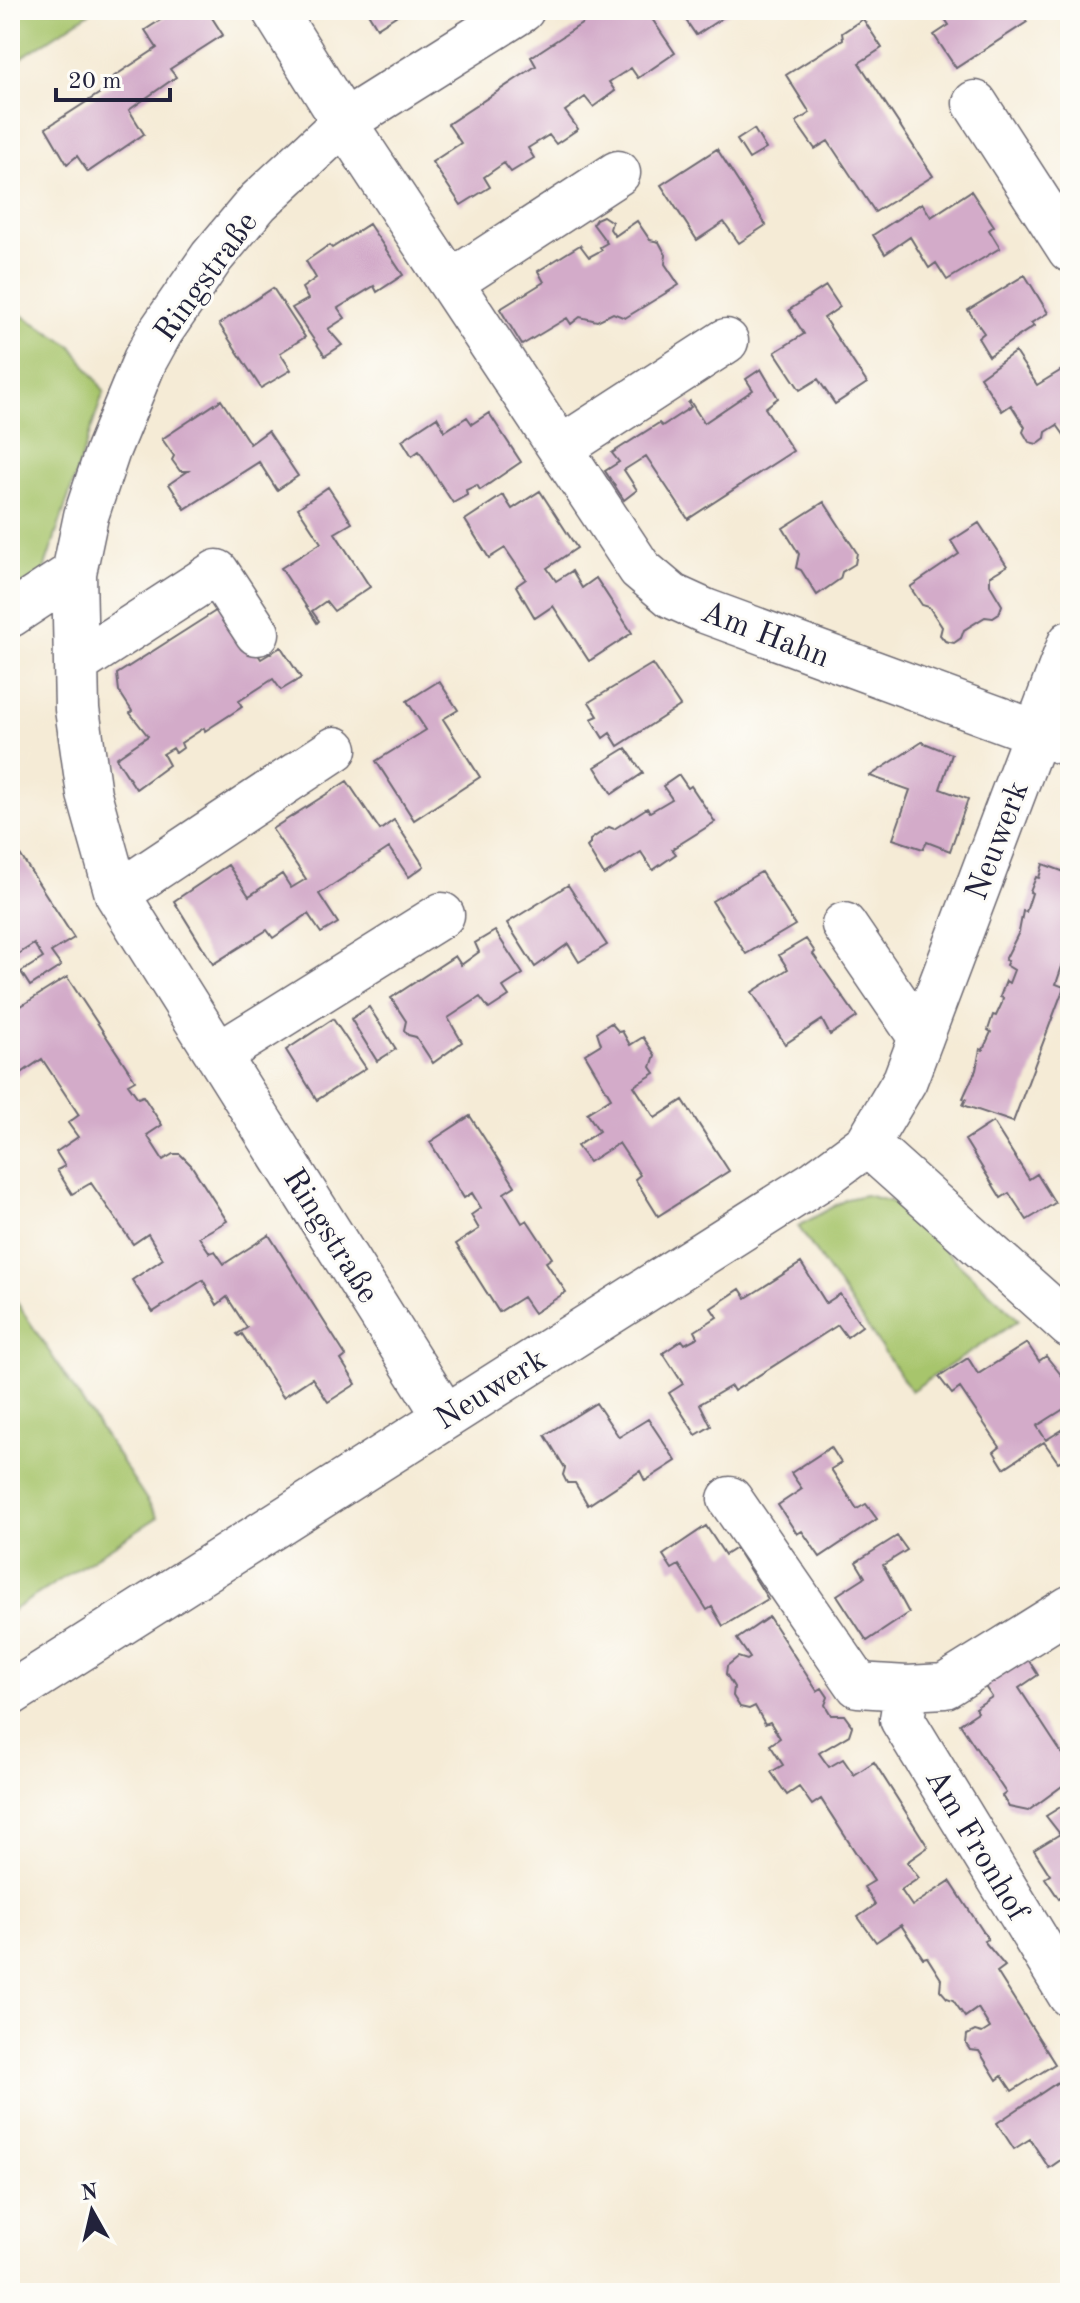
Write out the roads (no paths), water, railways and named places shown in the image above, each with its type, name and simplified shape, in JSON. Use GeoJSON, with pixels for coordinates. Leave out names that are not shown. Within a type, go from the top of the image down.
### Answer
{"type":"FeatureCollection","features":[{"type":"Feature","properties":{"kind":"street","name":"Am Hahn"},"geometry":{"type":"LineString","coordinates":[[274,10],[344,122],[640,569],[672,596],[705,611],[1053,739]]}},
{"type":"Feature","properties":{"kind":"street","name":"Ringstraße"},"geometry":{"type":"LineString","coordinates":[[445,1416],[117,894],[89,794],[77,709],[74,573],[86,516],[108,450],[145,360],[161,331],[212,257],[258,202],[344,122],[522,10]]}},
{"type":"Feature","properties":{"kind":"street"},"geometry":{"type":"LineString","coordinates":[[975,103],[1070,250]]}},
{"type":"Feature","properties":{"kind":"street"},"geometry":{"type":"LineString","coordinates":[[451,282],[618,173]]}},
{"type":"Feature","properties":{"kind":"street"},"geometry":{"type":"LineString","coordinates":[[561,448],[726,341]]}},
{"type":"Feature","properties":{"kind":"street"},"geometry":{"type":"LineString","coordinates":[[77,663],[217,572],[257,633]]}},
{"type":"Feature","properties":{"kind":"street"},"geometry":{"type":"LineString","coordinates":[[10,615],[74,573]]}},
{"type":"Feature","properties":{"kind":"street","name":"Neuwerk"},"geometry":{"type":"LineString","coordinates":[[10,1694],[817,1181],[867,1144],[905,1080],[1053,739],[1070,643]]}},
{"type":"Feature","properties":{"kind":"street"},"geometry":{"type":"LineString","coordinates":[[117,894],[335,749]]}},
{"type":"Feature","properties":{"kind":"street"},"geometry":{"type":"LineString","coordinates":[[218,1055],[442,915]]}},
{"type":"Feature","properties":{"kind":"street"},"geometry":{"type":"LineString","coordinates":[[844,925],[921,1038]]}},
{"type":"Feature","properties":{"kind":"street"},"geometry":{"type":"LineString","coordinates":[[867,1144],[1070,1326]]}},
{"type":"Feature","properties":{"kind":"street"},"geometry":{"type":"LineString","coordinates":[[730,1499],[858,1685],[907,1688],[945,1686],[1070,1608]]}},
{"type":"Feature","properties":{"kind":"street","name":"Am Fronhof"},"geometry":{"type":"LineString","coordinates":[[907,1688],[902,1719],[1070,1995]]}}]}
